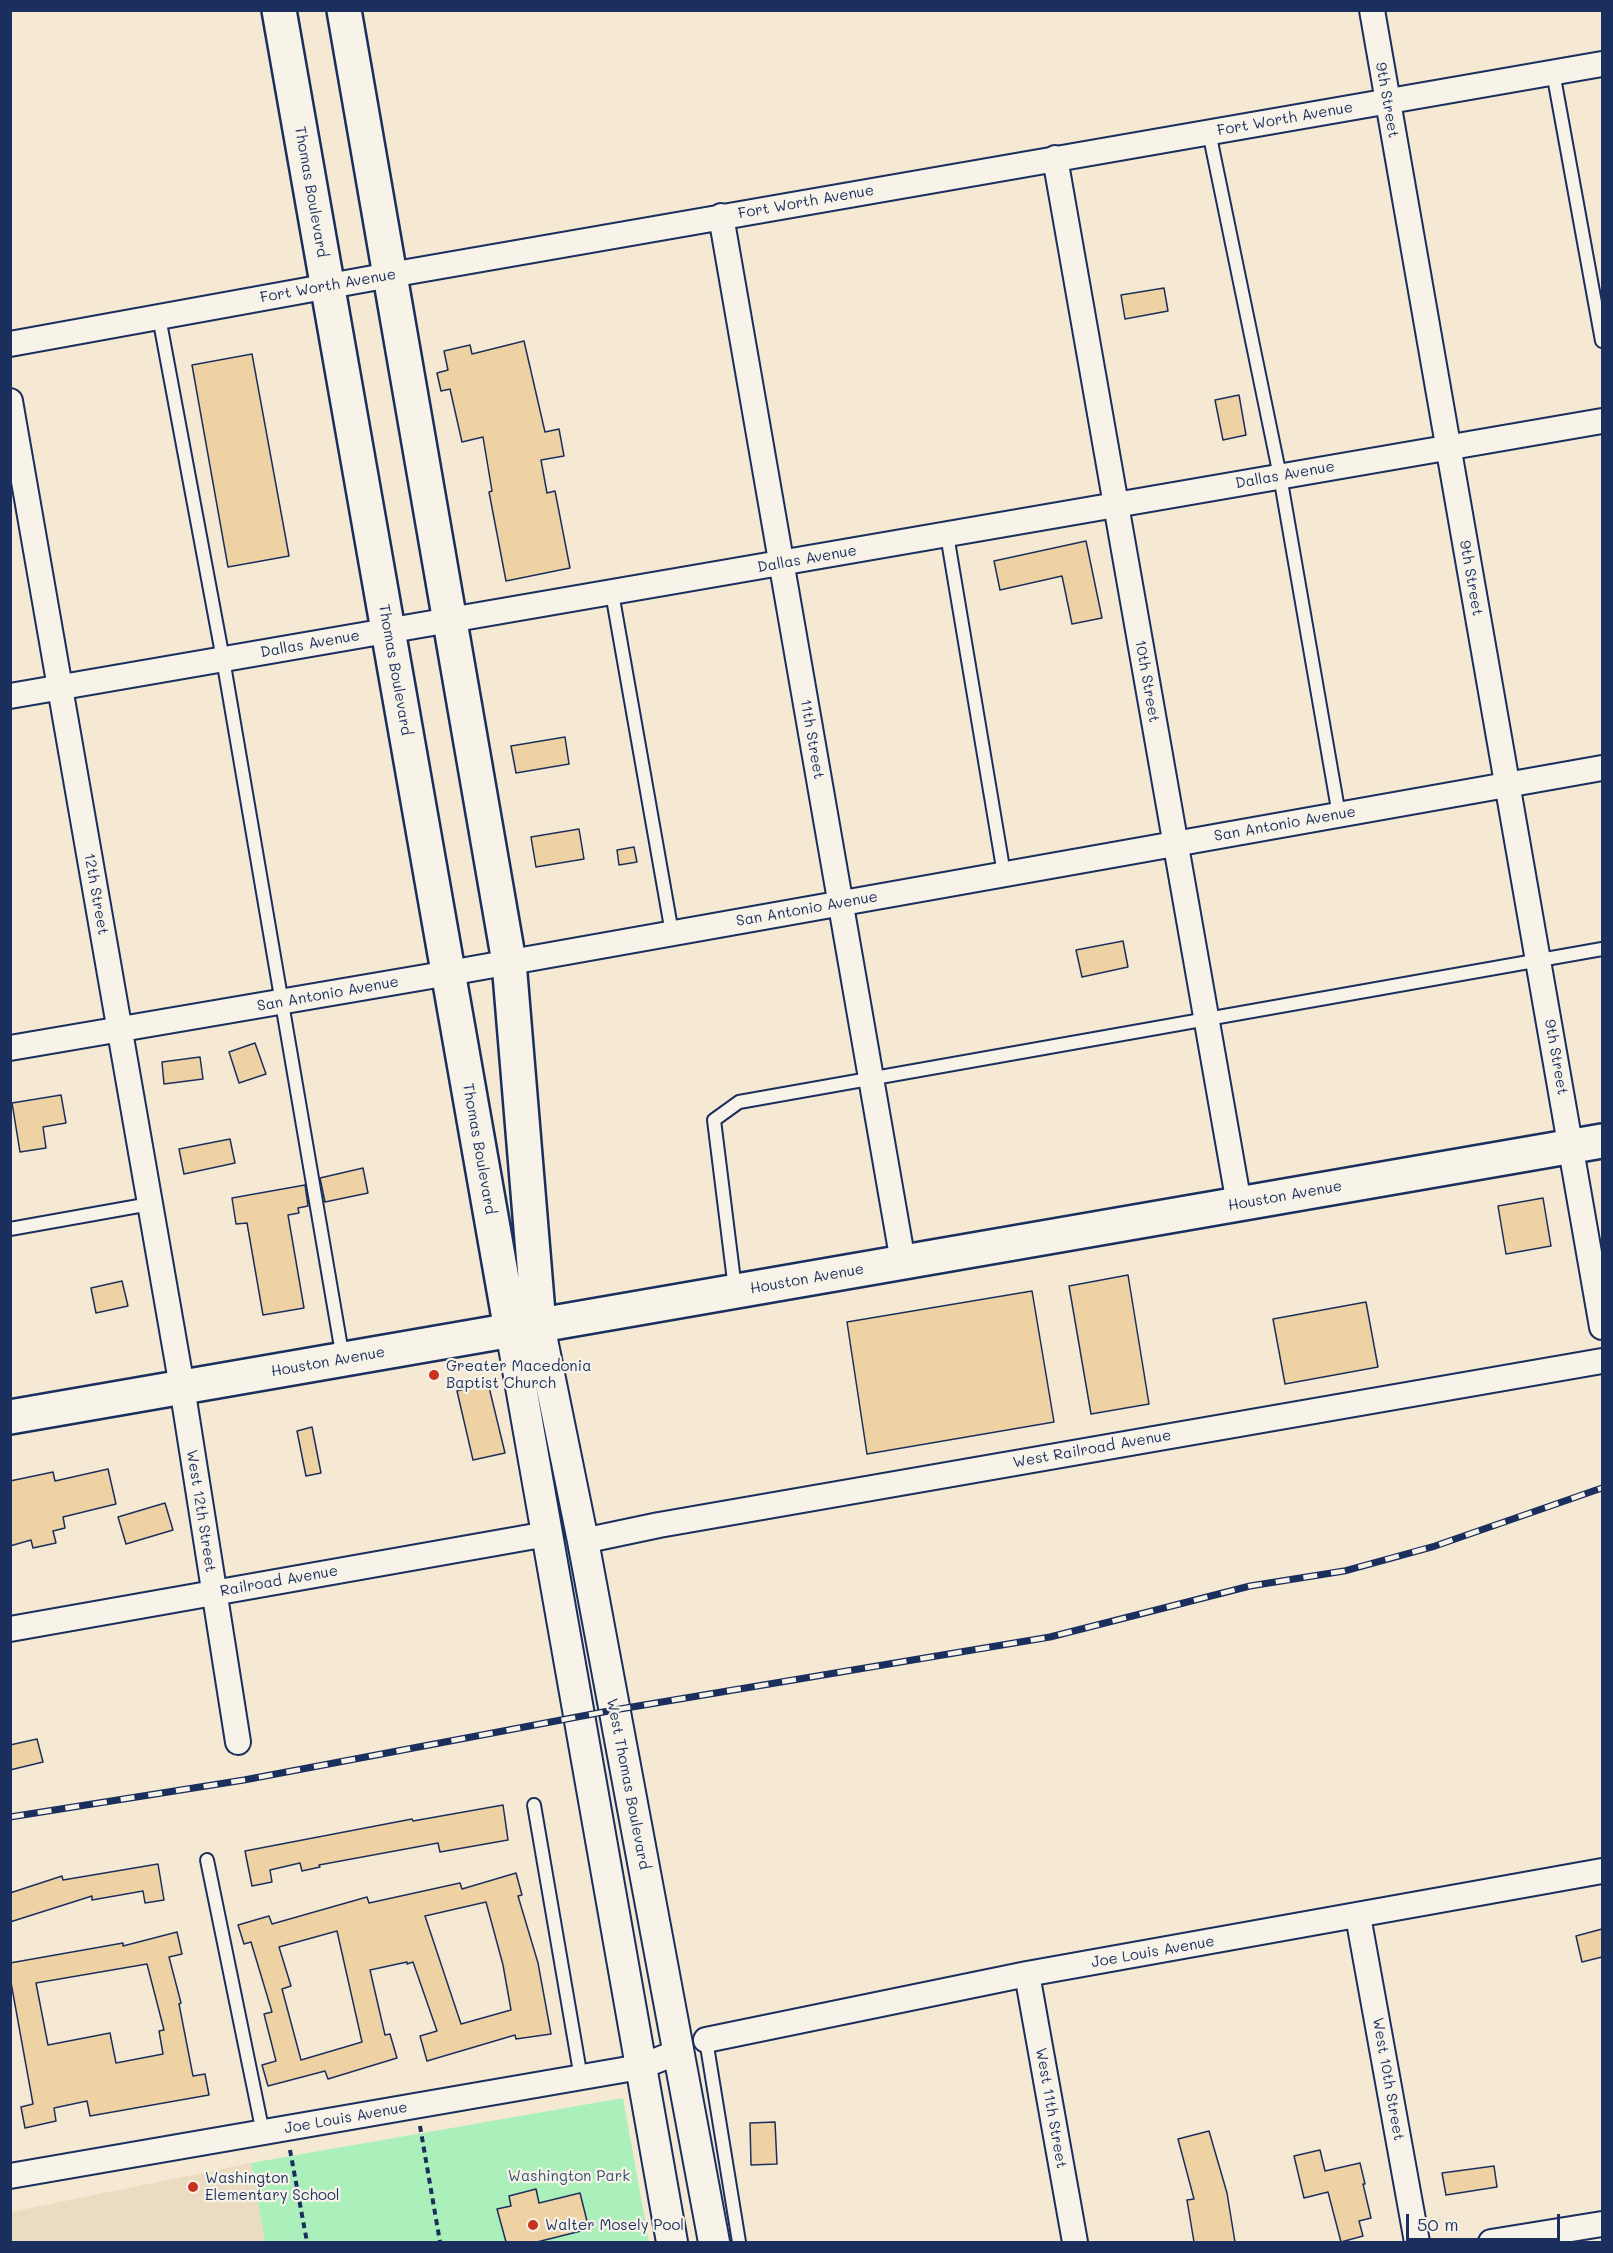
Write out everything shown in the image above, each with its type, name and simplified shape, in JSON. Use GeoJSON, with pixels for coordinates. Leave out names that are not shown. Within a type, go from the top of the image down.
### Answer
{"type":"FeatureCollection","features":[{"type":"Feature","properties":{"kind":"main road","name":"Thomas Boulevard"},"geometry":{"type":"LineString","coordinates":[[279,10],[449,973],[525,1328]]}},
{"type":"Feature","properties":{"kind":"main road"},"geometry":{"type":"LineString","coordinates":[[344,10],[509,962],[525,1328]]}},
{"type":"Feature","properties":{"kind":"main road","name":"Houston Avenue"},"geometry":{"type":"LineString","coordinates":[[10,1417],[1587,1144]]}},
{"type":"Feature","properties":{"kind":"street","name":"9th Street"},"geometry":{"type":"LineString","coordinates":[[1372,10],[1538,960],[1587,1144],[1602,1327]]}},
{"type":"Feature","properties":{"kind":"street","name":"Fort Worth Avenue"},"geometry":{"type":"LineString","coordinates":[[10,344],[721,216],[1602,64]]}},
{"type":"Feature","properties":{"kind":"street","name":"10th Street"},"geometry":{"type":"LineString","coordinates":[[1054,158],[1239,1204]]}},
{"type":"Feature","properties":{"kind":"street","name":"11th Street"},"geometry":{"type":"LineString","coordinates":[[721,216],[903,1262]]}},
{"type":"Feature","properties":{"kind":"street","name":"12th Street"},"geometry":{"type":"LineString","coordinates":[[10,401],[182,1387]]}},
{"type":"Feature","properties":{"kind":"street","name":"Dallas Avenue"},"geometry":{"type":"LineString","coordinates":[[10,696],[1602,421]]}},
{"type":"Feature","properties":{"kind":"street","name":"San Antonio Avenue"},"geometry":{"type":"LineString","coordinates":[[10,1048],[449,973],[1602,768]]}},
{"type":"Feature","properties":{"kind":"street"},"geometry":{"type":"LineString","coordinates":[[525,1328],[547,1534],[672,2242]]}},
{"type":"Feature","properties":{"kind":"street","name":"West Thomas Boulevard"},"geometry":{"type":"LineString","coordinates":[[525,1328],[583,1541],[714,2242]]}},
{"type":"Feature","properties":{"kind":"street","name":"West Railroad Avenue"},"geometry":{"type":"LineString","coordinates":[[583,1541],[671,1523],[1602,1361]]}},
{"type":"Feature","properties":{"kind":"street","name":"West 12th Street"},"geometry":{"type":"LineString","coordinates":[[182,1387],[238,1742]]}},
{"type":"Feature","properties":{"kind":"street","name":"Railroad Avenue"},"geometry":{"type":"LineString","coordinates":[[10,1629],[547,1534]]}},
{"type":"Feature","properties":{"kind":"street","name":"Joe Louis Avenue"},"geometry":{"type":"LineString","coordinates":[[706,2040],[1027,1974],[1602,1871]]}},
{"type":"Feature","properties":{"kind":"street","name":"West 10th Street"},"geometry":{"type":"LineString","coordinates":[[1358,1916],[1417,2242]]}},
{"type":"Feature","properties":{"kind":"street","name":"West 11th Street"},"geometry":{"type":"LineString","coordinates":[[1027,1974],[1075,2242]]}},
{"type":"Feature","properties":{"kind":"street","name":"Joe Louis Avenue"},"geometry":{"type":"LineString","coordinates":[[10,2176],[640,2067],[678,2052]]}},
{"type":"Feature","properties":{"kind":"street"},"geometry":{"type":"LineString","coordinates":[[1491,2242],[1602,2224]]}},
{"type":"Feature","properties":{"kind":"lane"},"geometry":{"type":"LineString","coordinates":[[1553,72],[1602,341]]}},
{"type":"Feature","properties":{"kind":"lane"},"geometry":{"type":"LineString","coordinates":[[1209,132],[1280,476],[1339,815]]}},
{"type":"Feature","properties":{"kind":"lane"},"geometry":{"type":"LineString","coordinates":[[159,317],[223,659],[343,1359]]}},
{"type":"Feature","properties":{"kind":"lane"},"geometry":{"type":"LineString","coordinates":[[947,535],[1004,874]]}},
{"type":"Feature","properties":{"kind":"lane"},"geometry":{"type":"LineString","coordinates":[[612,592],[672,933]]}},
{"type":"Feature","properties":{"kind":"lane"},"geometry":{"type":"LineString","coordinates":[[736,1291],[714,1120],[739,1102],[1602,949]]}},
{"type":"Feature","properties":{"kind":"lane"},"geometry":{"type":"LineString","coordinates":[[10,1229],[150,1204]]}},
{"type":"Feature","properties":{"kind":"lane"},"geometry":{"type":"LineString","coordinates":[[534,1804],[580,2078]]}},
{"type":"Feature","properties":{"kind":"lane"},"geometry":{"type":"LineString","coordinates":[[207,1860],[263,2133]]}},
{"type":"Feature","properties":{"kind":"lane"},"geometry":{"type":"LineString","coordinates":[[706,2040],[739,2242]]}},
{"type":"Feature","properties":{"kind":"path"},"geometry":{"type":"LineString","coordinates":[[420,2126],[440,2242]]}},
{"type":"Feature","properties":{"kind":"path"},"geometry":{"type":"LineString","coordinates":[[290,2149],[307,2242]]}},
{"type":"Feature","properties":{"kind":"shaded area","name":"Washington Elementary School"},"geometry":{"type":"Polygon","coordinates":[[[251,2163],[265,2242],[11,2242],[11,2212],[251,2163]]]}},
{"type":"Feature","properties":{"kind":"green space","name":"Washington Park"},"geometry":{"type":"Polygon","coordinates":[[[623,2098],[649,2242],[265,2242],[251,2163],[623,2098]]]}},
{"type":"Feature","properties":{"kind":"building"},"geometry":{"type":"Polygon","coordinates":[[[1164,288],[1168,311],[1125,319],[1121,295],[1164,288]]]}},
{"type":"Feature","properties":{"kind":"building"},"geometry":{"type":"Polygon","coordinates":[[[524,341],[545,432],[559,429],[564,456],[541,460],[547,493],[555,491],[570,568],[506,581],[489,492],[492,491],[483,437],[462,442],[450,389],[441,391],[437,373],[448,370],[444,351],[470,345],[472,354],[524,341]]]}},
{"type":"Feature","properties":{"kind":"building"},"geometry":{"type":"Polygon","coordinates":[[[252,354],[289,556],[228,567],[192,365],[252,354]]]}},
{"type":"Feature","properties":{"kind":"building"},"geometry":{"type":"Polygon","coordinates":[[[1239,395],[1246,435],[1223,440],[1215,400],[1239,395]]]}},
{"type":"Feature","properties":{"kind":"building"},"geometry":{"type":"Polygon","coordinates":[[[1086,541],[1102,618],[1072,624],[1062,576],[1000,590],[994,561],[1086,541]]]}},
{"type":"Feature","properties":{"kind":"building"},"geometry":{"type":"Polygon","coordinates":[[[565,737],[569,764],[516,773],[511,746],[565,737]]]}},
{"type":"Feature","properties":{"kind":"building"},"geometry":{"type":"Polygon","coordinates":[[[579,829],[584,859],[536,867],[531,837],[579,829]]]}},
{"type":"Feature","properties":{"kind":"building"},"geometry":{"type":"Polygon","coordinates":[[[634,847],[637,862],[619,865],[617,850],[634,847]]]}},
{"type":"Feature","properties":{"kind":"building"},"geometry":{"type":"Polygon","coordinates":[[[1123,941],[1128,967],[1082,977],[1076,950],[1123,941]]]}},
{"type":"Feature","properties":{"kind":"building"},"geometry":{"type":"Polygon","coordinates":[[[255,1043],[266,1074],[239,1083],[229,1052],[255,1043]]]}},
{"type":"Feature","properties":{"kind":"building"},"geometry":{"type":"Polygon","coordinates":[[[200,1057],[203,1079],[164,1084],[162,1062],[200,1057]]]}},
{"type":"Feature","properties":{"kind":"building"},"geometry":{"type":"Polygon","coordinates":[[[61,1095],[66,1123],[43,1127],[46,1148],[20,1152],[12,1103],[61,1095]]]}},
{"type":"Feature","properties":{"kind":"building"},"geometry":{"type":"Polygon","coordinates":[[[230,1139],[235,1163],[184,1174],[179,1149],[230,1139]]]}},
{"type":"Feature","properties":{"kind":"building"},"geometry":{"type":"Polygon","coordinates":[[[363,1168],[368,1193],[325,1202],[320,1178],[363,1168]]]}},
{"type":"Feature","properties":{"kind":"building"},"geometry":{"type":"Polygon","coordinates":[[[305,1185],[308,1206],[298,1208],[299,1213],[288,1215],[304,1308],[263,1315],[247,1223],[236,1224],[232,1198],[305,1185]]]}},
{"type":"Feature","properties":{"kind":"building"},"geometry":{"type":"Polygon","coordinates":[[[1543,1198],[1551,1246],[1506,1254],[1498,1206],[1543,1198]]]}},
{"type":"Feature","properties":{"kind":"building"},"geometry":{"type":"Polygon","coordinates":[[[1128,1275],[1149,1404],[1091,1414],[1069,1286],[1128,1275]]]}},
{"type":"Feature","properties":{"kind":"building"},"geometry":{"type":"Polygon","coordinates":[[[122,1281],[128,1306],[96,1313],[91,1288],[122,1281]]]}},
{"type":"Feature","properties":{"kind":"building"},"geometry":{"type":"Polygon","coordinates":[[[1032,1291],[1054,1422],[867,1454],[847,1322],[1032,1291]]]}},
{"type":"Feature","properties":{"kind":"building"},"geometry":{"type":"Polygon","coordinates":[[[1366,1302],[1378,1367],[1285,1384],[1273,1319],[1366,1302]]]}},
{"type":"Feature","properties":{"kind":"building"},"geometry":{"type":"Polygon","coordinates":[[[488,1383],[505,1453],[473,1460],[457,1391],[488,1383]]]}},
{"type":"Feature","properties":{"kind":"building"},"geometry":{"type":"Polygon","coordinates":[[[312,1427],[321,1473],[306,1476],[297,1431],[312,1427]]]}},
{"type":"Feature","properties":{"kind":"building"},"geometry":{"type":"Polygon","coordinates":[[[108,1469],[116,1504],[63,1517],[65,1528],[53,1531],[56,1543],[33,1548],[31,1540],[10,1546],[10,1481],[53,1472],[55,1481],[108,1469]]]}},
{"type":"Feature","properties":{"kind":"building"},"geometry":{"type":"Polygon","coordinates":[[[165,1503],[173,1530],[126,1544],[118,1517],[165,1503]]]}},
{"type":"Feature","properties":{"kind":"building"},"geometry":{"type":"Polygon","coordinates":[[[37,1739],[43,1762],[10,1770],[10,1745],[37,1739]]]}},
{"type":"Feature","properties":{"kind":"building"},"geometry":{"type":"Polygon","coordinates":[[[503,1805],[508,1840],[440,1852],[438,1843],[319,1865],[320,1867],[302,1871],[300,1863],[270,1870],[272,1882],[252,1886],[245,1851],[412,1819],[413,1821],[503,1805]]]}},
{"type":"Feature","properties":{"kind":"building"},"geometry":{"type":"Polygon","coordinates":[[[158,1864],[164,1900],[145,1903],[143,1891],[92,1900],[92,1896],[10,1922],[10,1893],[62,1876],[63,1880],[158,1864]]]}},
{"type":"Feature","properties":{"kind":"building"},"geometry":{"type":"Polygon","coordinates":[[[516,1873],[522,1895],[518,1896],[538,1963],[551,2034],[516,2039],[515,2035],[427,2061],[420,2036],[437,2031],[413,1962],[407,1964],[407,1962],[370,1970],[385,2035],[390,2034],[397,2058],[328,2079],[325,2071],[268,2086],[262,2065],[276,2061],[264,2014],[272,2012],[251,1942],[244,1944],[238,1925],[269,1916],[272,1924],[367,1897],[369,1903],[460,1883],[462,1889],[516,1873]],[[486,1902],[425,1916],[461,2024],[511,2010],[503,1965],[486,1902]],[[337,1931],[279,1947],[291,1986],[282,1989],[301,2060],[362,2042],[337,1931]]]}},
{"type":"Feature","properties":{"kind":"building"},"geometry":{"type":"Polygon","coordinates":[[[1602,1929],[1602,1957],[1582,1962],[1576,1936],[1602,1929]]]}},
{"type":"Feature","properties":{"kind":"building"},"geometry":{"type":"Polygon","coordinates":[[[177,1932],[182,1954],[169,1957],[181,2003],[179,2004],[193,2076],[205,2074],[209,2095],[90,2116],[87,2101],[54,2108],[56,2121],[25,2128],[21,2107],[33,2104],[10,1977],[10,1963],[123,1943],[123,1946],[177,1932]],[[147,1964],[36,1983],[48,2045],[110,2033],[116,2063],[163,2054],[159,2031],[164,2030],[147,1964]]]}},
{"type":"Feature","properties":{"kind":"building"},"geometry":{"type":"Polygon","coordinates":[[[775,2122],[777,2164],[751,2165],[750,2123],[775,2122]]]}},
{"type":"Feature","properties":{"kind":"building"},"geometry":{"type":"Polygon","coordinates":[[[1209,2131],[1227,2193],[1235,2242],[1194,2242],[1187,2200],[1194,2199],[1178,2139],[1209,2131]]]}},
{"type":"Feature","properties":{"kind":"building"},"geometry":{"type":"Polygon","coordinates":[[[1320,2150],[1325,2171],[1360,2163],[1371,2218],[1359,2221],[1363,2236],[1341,2242],[1328,2192],[1304,2198],[1294,2156],[1320,2150]]]}},
{"type":"Feature","properties":{"kind":"building"},"geometry":{"type":"Polygon","coordinates":[[[1494,2166],[1497,2187],[1446,2195],[1442,2173],[1494,2166]]]}},
{"type":"Feature","properties":{"kind":"building"},"geometry":{"type":"Polygon","coordinates":[[[536,2189],[539,2203],[580,2193],[589,2229],[537,2242],[506,2242],[497,2209],[511,2206],[509,2196],[536,2189]]]}},
{"type":"Feature","properties":{"kind":"railway"},"geometry":{"type":"LineString","coordinates":[[10,1817],[244,1780],[614,1710],[1050,1637],[1250,1586],[1344,1571],[1435,1546],[1602,1488]]}},
{"type":"Feature","properties":{"kind":"place","name":"Greater Macedonia Baptist Church"},"geometry":{"type":"Point","coordinates":[434,1375]}},
{"type":"Feature","properties":{"kind":"place","name":"Washington Elementary School"},"geometry":{"type":"Point","coordinates":[193,2187]}},
{"type":"Feature","properties":{"kind":"place","name":"Walter Mosely Pool"},"geometry":{"type":"Point","coordinates":[533,2225]}}]}
